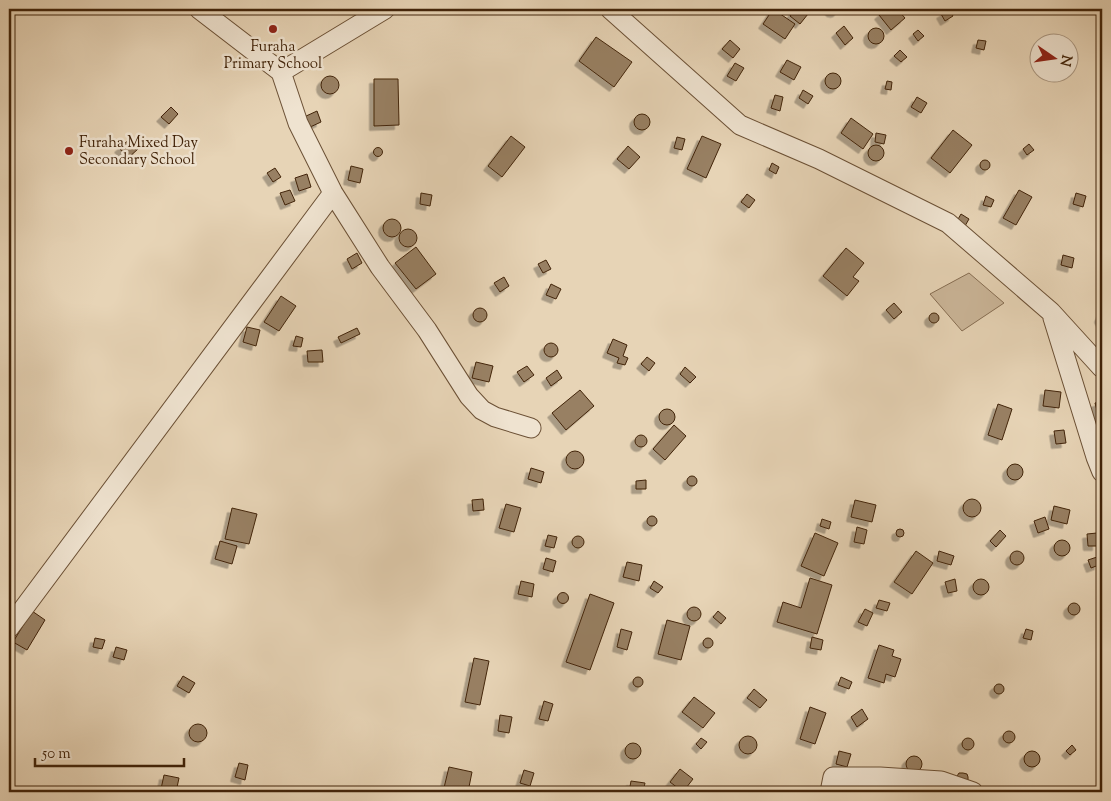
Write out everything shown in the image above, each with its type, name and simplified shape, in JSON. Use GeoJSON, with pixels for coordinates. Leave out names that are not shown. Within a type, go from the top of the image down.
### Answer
{"type":"FeatureCollection","features":[{"type":"Feature","properties":{"kind":"street"},"geometry":{"type":"LineString","coordinates":[[199,9],[281,72],[298,123],[333,193],[380,267],[427,330],[469,396],[482,410],[496,417],[531,428]]}},
{"type":"Feature","properties":{"kind":"street"},"geometry":{"type":"LineString","coordinates":[[281,72],[385,9]]}},
{"type":"Feature","properties":{"kind":"street"},"geometry":{"type":"LineString","coordinates":[[610,9],[740,125],[819,159],[948,223],[1051,312],[1102,368]]}},
{"type":"Feature","properties":{"kind":"street"},"geometry":{"type":"LineString","coordinates":[[9,628],[333,193]]}},
{"type":"Feature","properties":{"kind":"street"},"geometry":{"type":"LineString","coordinates":[[1051,312],[1102,472]]}},
{"type":"Feature","properties":{"kind":"street"},"geometry":{"type":"LineString","coordinates":[[830,792],[833,776],[852,776],[941,781],[973,792]]}},
{"type":"Feature","properties":{"kind":"shaded area"},"geometry":{"type":"Polygon","coordinates":[[[969,273],[1004,303],[962,331],[930,294],[969,273]]]}},
{"type":"Feature","properties":{"kind":"building"},"geometry":{"type":"Polygon","coordinates":[[[773,9],[795,24],[785,39],[763,24],[773,9]]]}},
{"type":"Feature","properties":{"kind":"building"},"geometry":{"type":"Polygon","coordinates":[[[795,9],[802,9],[808,14],[800,24],[790,16],[795,9]]]}},
{"type":"Feature","properties":{"kind":"building"},"geometry":{"type":"Polygon","coordinates":[[[829,9],[840,9],[835,13],[829,9]]]}},
{"type":"Feature","properties":{"kind":"building"},"geometry":{"type":"Polygon","coordinates":[[[886,9],[897,9],[905,18],[891,30],[879,15],[886,9]]]}},
{"type":"Feature","properties":{"kind":"building"},"geometry":{"type":"Polygon","coordinates":[[[949,9],[953,16],[945,21],[941,14],[949,9]]]}},
{"type":"Feature","properties":{"kind":"building"},"geometry":{"type":"Polygon","coordinates":[[[844,26],[853,38],[845,45],[836,33],[844,26]]]}},
{"type":"Feature","properties":{"kind":"building"},"geometry":{"type":"Polygon","coordinates":[[[873,28],[879,28],[884,33],[882,42],[873,44],[868,39],[868,33],[873,28]]]}},
{"type":"Feature","properties":{"kind":"building"},"geometry":{"type":"Polygon","coordinates":[[[918,30],[924,36],[918,41],[913,34],[918,30]]]}},
{"type":"Feature","properties":{"kind":"building"},"geometry":{"type":"Polygon","coordinates":[[[596,37],[632,62],[614,87],[579,61],[596,37]]]}},
{"type":"Feature","properties":{"kind":"building"},"geometry":{"type":"Polygon","coordinates":[[[730,40],[740,49],[733,58],[722,49],[730,40]]]}},
{"type":"Feature","properties":{"kind":"building"},"geometry":{"type":"Polygon","coordinates":[[[978,40],[986,41],[984,50],[976,48],[978,40]]]}},
{"type":"Feature","properties":{"kind":"building"},"geometry":{"type":"Polygon","coordinates":[[[900,50],[907,57],[901,62],[894,56],[900,50]]]}},
{"type":"Feature","properties":{"kind":"building"},"geometry":{"type":"Polygon","coordinates":[[[787,60],[801,67],[794,80],[780,72],[787,60]]]}},
{"type":"Feature","properties":{"kind":"building"},"geometry":{"type":"Polygon","coordinates":[[[735,63],[744,68],[736,81],[727,76],[735,63]]]}},
{"type":"Feature","properties":{"kind":"building"},"geometry":{"type":"Polygon","coordinates":[[[830,73],[836,73],[841,78],[839,87],[830,89],[825,84],[825,78],[830,73]]]}},
{"type":"Feature","properties":{"kind":"building"},"geometry":{"type":"Polygon","coordinates":[[[326,76],[334,76],[339,81],[337,92],[326,94],[321,89],[321,81],[326,76]]]}},
{"type":"Feature","properties":{"kind":"building"},"geometry":{"type":"Polygon","coordinates":[[[374,79],[398,79],[399,125],[374,126],[374,79]]]}},
{"type":"Feature","properties":{"kind":"building"},"geometry":{"type":"Polygon","coordinates":[[[887,81],[892,82],[891,90],[885,89],[887,81]]]}},
{"type":"Feature","properties":{"kind":"building"},"geometry":{"type":"Polygon","coordinates":[[[803,90],[813,96],[808,104],[799,98],[803,90]]]}},
{"type":"Feature","properties":{"kind":"building"},"geometry":{"type":"Polygon","coordinates":[[[775,95],[783,97],[780,111],[771,108],[775,95]]]}},
{"type":"Feature","properties":{"kind":"building"},"geometry":{"type":"Polygon","coordinates":[[[917,97],[927,103],[921,113],[911,107],[917,97]]]}},
{"type":"Feature","properties":{"kind":"building"},"geometry":{"type":"Polygon","coordinates":[[[171,107],[178,114],[169,124],[161,117],[171,107]]]}},
{"type":"Feature","properties":{"kind":"building"},"geometry":{"type":"Polygon","coordinates":[[[317,111],[321,122],[308,128],[304,117],[317,111]]]}},
{"type":"Feature","properties":{"kind":"building"},"geometry":{"type":"Polygon","coordinates":[[[639,114],[645,114],[650,119],[648,128],[639,130],[634,125],[634,119],[639,114]]]}},
{"type":"Feature","properties":{"kind":"building"},"geometry":{"type":"Polygon","coordinates":[[[851,118],[873,134],[863,149],[841,133],[851,118]]]}},
{"type":"Feature","properties":{"kind":"building"},"geometry":{"type":"Polygon","coordinates":[[[953,130],[972,145],[950,173],[931,158],[953,130]]]}},
{"type":"Feature","properties":{"kind":"building"},"geometry":{"type":"Polygon","coordinates":[[[876,133],[886,135],[884,144],[875,142],[876,133]]]}},
{"type":"Feature","properties":{"kind":"building"},"geometry":{"type":"Polygon","coordinates":[[[511,136],[525,147],[502,177],[488,166],[511,136]]]}},
{"type":"Feature","properties":{"kind":"building"},"geometry":{"type":"Polygon","coordinates":[[[702,136],[721,144],[706,178],[687,169],[702,136]]]}},
{"type":"Feature","properties":{"kind":"building"},"geometry":{"type":"Polygon","coordinates":[[[677,137],[685,139],[682,150],[674,148],[677,137]]]}},
{"type":"Feature","properties":{"kind":"building"},"geometry":{"type":"Polygon","coordinates":[[[130,139],[138,149],[128,158],[119,148],[130,139]]]}},
{"type":"Feature","properties":{"kind":"building"},"geometry":{"type":"Polygon","coordinates":[[[1029,144],[1034,150],[1027,155],[1023,149],[1029,144]]]}},
{"type":"Feature","properties":{"kind":"building"},"geometry":{"type":"Polygon","coordinates":[[[873,145],[879,145],[884,150],[882,159],[873,161],[868,156],[868,150],[873,145]]]}},
{"type":"Feature","properties":{"kind":"building"},"geometry":{"type":"Polygon","coordinates":[[[628,146],[640,157],[629,169],[617,159],[628,146]]]}},
{"type":"Feature","properties":{"kind":"building"},"geometry":{"type":"Polygon","coordinates":[[[378,148],[382,152],[378,156],[374,152],[378,148]]]}},
{"type":"Feature","properties":{"kind":"building"},"geometry":{"type":"Polygon","coordinates":[[[983,160],[987,160],[990,165],[989,169],[983,170],[980,167],[980,163],[983,160]]]}},
{"type":"Feature","properties":{"kind":"building"},"geometry":{"type":"Polygon","coordinates":[[[772,163],[779,167],[776,174],[769,170],[772,163]]]}},
{"type":"Feature","properties":{"kind":"building"},"geometry":{"type":"Polygon","coordinates":[[[351,166],[363,169],[360,183],[348,180],[351,166]]]}},
{"type":"Feature","properties":{"kind":"building"},"geometry":{"type":"Polygon","coordinates":[[[275,168],[281,177],[273,182],[267,173],[275,168]]]}},
{"type":"Feature","properties":{"kind":"building"},"geometry":{"type":"Polygon","coordinates":[[[307,174],[311,187],[299,191],[295,178],[307,174]]]}},
{"type":"Feature","properties":{"kind":"building"},"geometry":{"type":"Polygon","coordinates":[[[290,190],[295,201],[285,205],[280,193],[290,190]]]}},
{"type":"Feature","properties":{"kind":"building"},"geometry":{"type":"Polygon","coordinates":[[[1019,190],[1032,197],[1016,225],[1003,218],[1019,190]]]}},
{"type":"Feature","properties":{"kind":"building"},"geometry":{"type":"Polygon","coordinates":[[[421,193],[432,195],[430,206],[420,204],[421,193]]]}},
{"type":"Feature","properties":{"kind":"building"},"geometry":{"type":"Polygon","coordinates":[[[1076,193],[1086,196],[1083,207],[1073,204],[1076,193]]]}},
{"type":"Feature","properties":{"kind":"building"},"geometry":{"type":"Polygon","coordinates":[[[747,194],[755,200],[749,208],[741,202],[747,194]]]}},
{"type":"Feature","properties":{"kind":"building"},"geometry":{"type":"Polygon","coordinates":[[[986,196],[994,200],[991,207],[983,205],[986,196]]]}},
{"type":"Feature","properties":{"kind":"building"},"geometry":{"type":"Polygon","coordinates":[[[961,214],[969,219],[965,226],[957,221],[961,214]]]}},
{"type":"Feature","properties":{"kind":"building"},"geometry":{"type":"Polygon","coordinates":[[[392,219],[398,222],[401,228],[398,234],[392,237],[386,234],[383,228],[386,222],[392,219]]]}},
{"type":"Feature","properties":{"kind":"building"},"geometry":{"type":"Polygon","coordinates":[[[408,229],[416,234],[417,238],[412,246],[408,247],[400,242],[399,238],[404,230],[408,229]]]}},
{"type":"Feature","properties":{"kind":"building"},"geometry":{"type":"Polygon","coordinates":[[[416,247],[436,274],[416,289],[395,263],[416,247]]]}},
{"type":"Feature","properties":{"kind":"building"},"geometry":{"type":"Polygon","coordinates":[[[846,248],[864,263],[853,277],[859,281],[847,296],[823,276],[846,248]]]}},
{"type":"Feature","properties":{"kind":"building"},"geometry":{"type":"Polygon","coordinates":[[[357,253],[362,263],[352,269],[347,259],[357,253]]]}},
{"type":"Feature","properties":{"kind":"building"},"geometry":{"type":"Polygon","coordinates":[[[1063,255],[1074,258],[1072,268],[1061,265],[1063,255]]]}},
{"type":"Feature","properties":{"kind":"building"},"geometry":{"type":"Polygon","coordinates":[[[546,260],[551,269],[543,273],[538,264],[546,260]]]}},
{"type":"Feature","properties":{"kind":"building"},"geometry":{"type":"Polygon","coordinates":[[[504,277],[509,286],[500,292],[494,283],[504,277]]]}},
{"type":"Feature","properties":{"kind":"building"},"geometry":{"type":"Polygon","coordinates":[[[551,284],[561,289],[556,299],[546,295],[551,284]]]}},
{"type":"Feature","properties":{"kind":"building"},"geometry":{"type":"Polygon","coordinates":[[[281,296],[296,306],[279,331],[264,322],[281,296]]]}},
{"type":"Feature","properties":{"kind":"building"},"geometry":{"type":"Polygon","coordinates":[[[894,303],[902,312],[894,319],[886,310],[894,303]]]}},
{"type":"Feature","properties":{"kind":"building"},"geometry":{"type":"Polygon","coordinates":[[[477,308],[483,308],[487,315],[483,322],[477,322],[473,318],[473,312],[477,308]]]}},
{"type":"Feature","properties":{"kind":"building"},"geometry":{"type":"Polygon","coordinates":[[[1102,311],[1102,324],[1099,318],[1102,311]]]}},
{"type":"Feature","properties":{"kind":"building"},"geometry":{"type":"Polygon","coordinates":[[[934,313],[939,318],[934,323],[929,318],[934,313]]]}},
{"type":"Feature","properties":{"kind":"building"},"geometry":{"type":"Polygon","coordinates":[[[247,327],[260,330],[256,346],[243,342],[247,327]]]}},
{"type":"Feature","properties":{"kind":"building"},"geometry":{"type":"Polygon","coordinates":[[[357,328],[360,334],[341,343],[338,337],[357,328]]]}},
{"type":"Feature","properties":{"kind":"building"},"geometry":{"type":"Polygon","coordinates":[[[296,336],[303,338],[301,347],[293,346],[296,336]]]}},
{"type":"Feature","properties":{"kind":"building"},"geometry":{"type":"Polygon","coordinates":[[[613,339],[627,345],[623,356],[628,358],[625,365],[617,363],[619,358],[607,353],[613,339]]]}},
{"type":"Feature","properties":{"kind":"building"},"geometry":{"type":"Polygon","coordinates":[[[551,343],[556,345],[558,350],[556,355],[551,357],[546,355],[544,350],[546,345],[551,343]]]}},
{"type":"Feature","properties":{"kind":"building"},"geometry":{"type":"Polygon","coordinates":[[[322,350],[323,362],[308,362],[307,351],[322,350]]]}},
{"type":"Feature","properties":{"kind":"building"},"geometry":{"type":"Polygon","coordinates":[[[647,357],[655,363],[649,371],[641,364],[647,357]]]}},
{"type":"Feature","properties":{"kind":"building"},"geometry":{"type":"Polygon","coordinates":[[[476,362],[493,366],[489,382],[472,378],[476,362]]]}},
{"type":"Feature","properties":{"kind":"building"},"geometry":{"type":"Polygon","coordinates":[[[527,366],[534,375],[524,382],[517,372],[527,366]]]}},
{"type":"Feature","properties":{"kind":"building"},"geometry":{"type":"Polygon","coordinates":[[[685,367],[696,377],[690,383],[680,374],[685,367]]]}},
{"type":"Feature","properties":{"kind":"building"},"geometry":{"type":"Polygon","coordinates":[[[557,370],[562,378],[551,386],[546,378],[557,370]]]}},
{"type":"Feature","properties":{"kind":"building"},"geometry":{"type":"Polygon","coordinates":[[[580,390],[594,406],[566,430],[552,413],[580,390]]]}},
{"type":"Feature","properties":{"kind":"building"},"geometry":{"type":"Polygon","coordinates":[[[1045,390],[1061,392],[1059,408],[1043,406],[1045,390]]]}},
{"type":"Feature","properties":{"kind":"building"},"geometry":{"type":"Polygon","coordinates":[[[1102,401],[1102,417],[1099,418],[1095,403],[1102,401]]]}},
{"type":"Feature","properties":{"kind":"building"},"geometry":{"type":"Polygon","coordinates":[[[998,404],[1012,409],[1002,440],[988,435],[998,404]]]}},
{"type":"Feature","properties":{"kind":"building"},"geometry":{"type":"Polygon","coordinates":[[[667,409],[675,417],[667,425],[659,417],[667,409]]]}},
{"type":"Feature","properties":{"kind":"building"},"geometry":{"type":"Polygon","coordinates":[[[674,425],[686,436],[665,460],[653,449],[674,425]]]}},
{"type":"Feature","properties":{"kind":"building"},"geometry":{"type":"Polygon","coordinates":[[[1064,430],[1066,443],[1056,444],[1054,431],[1064,430]]]}},
{"type":"Feature","properties":{"kind":"building"},"geometry":{"type":"Polygon","coordinates":[[[643,435],[646,436],[646,446],[639,447],[636,446],[635,439],[636,436],[643,435]]]}},
{"type":"Feature","properties":{"kind":"building"},"geometry":{"type":"Polygon","coordinates":[[[575,451],[581,454],[584,460],[581,466],[575,469],[569,466],[566,460],[569,454],[575,451]]]}},
{"type":"Feature","properties":{"kind":"building"},"geometry":{"type":"Polygon","coordinates":[[[1012,464],[1018,464],[1023,469],[1021,478],[1012,480],[1007,475],[1007,469],[1012,464]]]}},
{"type":"Feature","properties":{"kind":"building"},"geometry":{"type":"Polygon","coordinates":[[[531,468],[544,472],[541,483],[528,479],[531,468]]]}},
{"type":"Feature","properties":{"kind":"building"},"geometry":{"type":"Polygon","coordinates":[[[690,476],[694,476],[697,481],[694,486],[690,486],[687,483],[687,479],[690,476]]]}},
{"type":"Feature","properties":{"kind":"building"},"geometry":{"type":"Polygon","coordinates":[[[646,480],[646,489],[636,489],[636,481],[646,480]]]}},
{"type":"Feature","properties":{"kind":"building"},"geometry":{"type":"Polygon","coordinates":[[[483,499],[484,510],[473,511],[472,500],[483,499]]]}},
{"type":"Feature","properties":{"kind":"building"},"geometry":{"type":"Polygon","coordinates":[[[972,499],[978,502],[981,508],[978,514],[972,517],[966,514],[963,508],[966,502],[972,499]]]}},
{"type":"Feature","properties":{"kind":"building"},"geometry":{"type":"Polygon","coordinates":[[[855,500],[876,505],[872,522],[851,517],[855,500]]]}},
{"type":"Feature","properties":{"kind":"building"},"geometry":{"type":"Polygon","coordinates":[[[506,504],[521,508],[514,532],[499,528],[506,504]]]}},
{"type":"Feature","properties":{"kind":"building"},"geometry":{"type":"Polygon","coordinates":[[[1054,506],[1070,510],[1067,524],[1051,520],[1054,506]]]}},
{"type":"Feature","properties":{"kind":"building"},"geometry":{"type":"Polygon","coordinates":[[[232,508],[257,514],[249,544],[225,539],[232,508]]]}},
{"type":"Feature","properties":{"kind":"building"},"geometry":{"type":"Polygon","coordinates":[[[650,516],[654,516],[657,521],[656,525],[650,526],[647,523],[647,519],[650,516]]]}},
{"type":"Feature","properties":{"kind":"building"},"geometry":{"type":"Polygon","coordinates":[[[1045,517],[1049,529],[1038,533],[1034,521],[1045,517]]]}},
{"type":"Feature","properties":{"kind":"building"},"geometry":{"type":"Polygon","coordinates":[[[822,519],[831,522],[829,529],[820,526],[822,519]]]}},
{"type":"Feature","properties":{"kind":"building"},"geometry":{"type":"Polygon","coordinates":[[[857,527],[867,530],[864,544],[854,542],[857,527]]]}},
{"type":"Feature","properties":{"kind":"building"},"geometry":{"type":"Polygon","coordinates":[[[900,529],[904,533],[900,537],[896,533],[900,529]]]}},
{"type":"Feature","properties":{"kind":"building"},"geometry":{"type":"Polygon","coordinates":[[[1000,530],[1006,536],[996,547],[990,541],[1000,530]]]}},
{"type":"Feature","properties":{"kind":"building"},"geometry":{"type":"Polygon","coordinates":[[[815,533],[838,543],[824,576],[801,566],[815,533]]]}},
{"type":"Feature","properties":{"kind":"building"},"geometry":{"type":"Polygon","coordinates":[[[1097,533],[1097,546],[1088,546],[1087,534],[1097,533]]]}},
{"type":"Feature","properties":{"kind":"building"},"geometry":{"type":"Polygon","coordinates":[[[548,535],[557,537],[554,548],[545,546],[548,535]]]}},
{"type":"Feature","properties":{"kind":"building"},"geometry":{"type":"Polygon","coordinates":[[[578,536],[584,542],[578,548],[572,542],[578,536]]]}},
{"type":"Feature","properties":{"kind":"building"},"geometry":{"type":"Polygon","coordinates":[[[1059,540],[1065,540],[1070,545],[1068,554],[1059,556],[1054,551],[1054,545],[1059,540]]]}},
{"type":"Feature","properties":{"kind":"building"},"geometry":{"type":"Polygon","coordinates":[[[220,541],[237,546],[232,564],[215,559],[220,541]]]}},
{"type":"Feature","properties":{"kind":"building"},"geometry":{"type":"Polygon","coordinates":[[[916,551],[933,563],[912,594],[894,582],[916,551]]]}},
{"type":"Feature","properties":{"kind":"building"},"geometry":{"type":"Polygon","coordinates":[[[939,551],[954,556],[951,565],[937,561],[939,551]]]}},
{"type":"Feature","properties":{"kind":"building"},"geometry":{"type":"Polygon","coordinates":[[[1017,551],[1022,553],[1024,558],[1022,563],[1017,565],[1012,563],[1010,558],[1012,553],[1017,551]]]}},
{"type":"Feature","properties":{"kind":"building"},"geometry":{"type":"Polygon","coordinates":[[[1097,557],[1099,565],[1091,568],[1088,560],[1097,557]]]}},
{"type":"Feature","properties":{"kind":"building"},"geometry":{"type":"Polygon","coordinates":[[[546,558],[556,561],[553,572],[543,569],[546,558]]]}},
{"type":"Feature","properties":{"kind":"building"},"geometry":{"type":"Polygon","coordinates":[[[627,562],[642,565],[639,581],[623,577],[627,562]]]}},
{"type":"Feature","properties":{"kind":"building"},"geometry":{"type":"Polygon","coordinates":[[[810,578],[832,585],[817,634],[777,622],[783,602],[801,608],[810,578]]]}},
{"type":"Feature","properties":{"kind":"building"},"geometry":{"type":"Polygon","coordinates":[[[955,579],[957,591],[948,593],[945,582],[955,579]]]}},
{"type":"Feature","properties":{"kind":"building"},"geometry":{"type":"Polygon","coordinates":[[[981,579],[989,587],[981,595],[973,587],[981,579]]]}},
{"type":"Feature","properties":{"kind":"building"},"geometry":{"type":"Polygon","coordinates":[[[521,581],[534,584],[532,597],[518,594],[521,581]]]}},
{"type":"Feature","properties":{"kind":"building"},"geometry":{"type":"Polygon","coordinates":[[[654,581],[663,587],[658,593],[650,588],[654,581]]]}},
{"type":"Feature","properties":{"kind":"building"},"geometry":{"type":"Polygon","coordinates":[[[561,593],[565,593],[568,598],[567,602],[561,603],[558,600],[558,596],[561,593]]]}},
{"type":"Feature","properties":{"kind":"building"},"geometry":{"type":"Polygon","coordinates":[[[590,594],[614,603],[590,670],[566,662],[590,594]]]}},
{"type":"Feature","properties":{"kind":"building"},"geometry":{"type":"Polygon","coordinates":[[[879,600],[890,603],[887,611],[876,608],[879,600]]]}},
{"type":"Feature","properties":{"kind":"building"},"geometry":{"type":"Polygon","coordinates":[[[1076,603],[1079,604],[1079,614],[1072,615],[1069,614],[1068,607],[1069,604],[1076,603]]]}},
{"type":"Feature","properties":{"kind":"building"},"geometry":{"type":"Polygon","coordinates":[[[694,607],[699,609],[701,614],[699,619],[694,621],[689,619],[687,614],[689,609],[694,607]]]}},
{"type":"Feature","properties":{"kind":"building"},"geometry":{"type":"Polygon","coordinates":[[[865,609],[873,613],[867,626],[858,622],[865,609]]]}},
{"type":"Feature","properties":{"kind":"building"},"geometry":{"type":"Polygon","coordinates":[[[32,611],[45,620],[27,650],[13,642],[32,611]]]}},
{"type":"Feature","properties":{"kind":"building"},"geometry":{"type":"Polygon","coordinates":[[[718,611],[726,618],[721,624],[713,617],[718,611]]]}},
{"type":"Feature","properties":{"kind":"building"},"geometry":{"type":"Polygon","coordinates":[[[667,620],[690,626],[681,660],[658,654],[667,620]]]}},
{"type":"Feature","properties":{"kind":"building"},"geometry":{"type":"Polygon","coordinates":[[[621,629],[632,632],[627,650],[617,647],[621,629]]]}},
{"type":"Feature","properties":{"kind":"building"},"geometry":{"type":"Polygon","coordinates":[[[1026,629],[1033,631],[1031,640],[1023,638],[1026,629]]]}},
{"type":"Feature","properties":{"kind":"building"},"geometry":{"type":"Polygon","coordinates":[[[812,637],[823,640],[821,650],[810,648],[812,637]]]}},
{"type":"Feature","properties":{"kind":"building"},"geometry":{"type":"Polygon","coordinates":[[[95,638],[105,640],[102,649],[93,647],[95,638]]]}},
{"type":"Feature","properties":{"kind":"building"},"geometry":{"type":"Polygon","coordinates":[[[706,638],[710,638],[713,643],[712,647],[706,648],[703,645],[703,641],[706,638]]]}},
{"type":"Feature","properties":{"kind":"building"},"geometry":{"type":"Polygon","coordinates":[[[879,645],[894,650],[892,656],[901,659],[895,677],[886,674],[884,683],[868,678],[879,645]]]}},
{"type":"Feature","properties":{"kind":"building"},"geometry":{"type":"Polygon","coordinates":[[[116,647],[127,650],[124,660],[113,657],[116,647]]]}},
{"type":"Feature","properties":{"kind":"building"},"geometry":{"type":"Polygon","coordinates":[[[474,658],[489,661],[480,705],[465,702],[474,658]]]}},
{"type":"Feature","properties":{"kind":"building"},"geometry":{"type":"Polygon","coordinates":[[[183,676],[195,683],[189,693],[177,686],[183,676]]]}},
{"type":"Feature","properties":{"kind":"building"},"geometry":{"type":"Polygon","coordinates":[[[636,677],[640,677],[643,682],[642,686],[636,687],[633,684],[633,680],[636,677]]]}},
{"type":"Feature","properties":{"kind":"building"},"geometry":{"type":"Polygon","coordinates":[[[841,677],[852,682],[849,689],[838,685],[841,677]]]}},
{"type":"Feature","properties":{"kind":"building"},"geometry":{"type":"Polygon","coordinates":[[[997,684],[1001,684],[1004,689],[1003,693],[997,694],[994,691],[994,687],[997,684]]]}},
{"type":"Feature","properties":{"kind":"building"},"geometry":{"type":"Polygon","coordinates":[[[754,689],[767,700],[760,708],[747,698],[754,689]]]}},
{"type":"Feature","properties":{"kind":"building"},"geometry":{"type":"Polygon","coordinates":[[[694,697],[715,713],[703,728],[682,712],[694,697]]]}},
{"type":"Feature","properties":{"kind":"building"},"geometry":{"type":"Polygon","coordinates":[[[544,701],[553,704],[548,721],[539,719],[544,701]]]}},
{"type":"Feature","properties":{"kind":"building"},"geometry":{"type":"Polygon","coordinates":[[[810,707],[826,713],[815,744],[800,739],[810,707]]]}},
{"type":"Feature","properties":{"kind":"building"},"geometry":{"type":"Polygon","coordinates":[[[862,709],[868,719],[857,727],[851,717],[862,709]]]}},
{"type":"Feature","properties":{"kind":"building"},"geometry":{"type":"Polygon","coordinates":[[[500,715],[512,717],[509,733],[498,731],[500,715]]]}},
{"type":"Feature","properties":{"kind":"building"},"geometry":{"type":"Polygon","coordinates":[[[198,724],[204,727],[207,733],[204,739],[198,742],[192,739],[189,733],[192,727],[198,724]]]}},
{"type":"Feature","properties":{"kind":"building"},"geometry":{"type":"Polygon","coordinates":[[[1007,731],[1011,731],[1015,737],[1011,743],[1007,743],[1003,739],[1003,735],[1007,731]]]}},
{"type":"Feature","properties":{"kind":"building"},"geometry":{"type":"Polygon","coordinates":[[[748,736],[754,739],[757,745],[754,751],[748,754],[742,751],[739,745],[742,739],[748,736]]]}},
{"type":"Feature","properties":{"kind":"building"},"geometry":{"type":"Polygon","coordinates":[[[701,738],[707,742],[701,749],[696,744],[701,738]]]}},
{"type":"Feature","properties":{"kind":"building"},"geometry":{"type":"Polygon","coordinates":[[[968,738],[974,744],[968,750],[962,744],[968,738]]]}},
{"type":"Feature","properties":{"kind":"building"},"geometry":{"type":"Polygon","coordinates":[[[633,743],[639,745],[641,751],[639,757],[633,759],[627,757],[625,751],[627,745],[633,743]]]}},
{"type":"Feature","properties":{"kind":"building"},"geometry":{"type":"Polygon","coordinates":[[[1072,745],[1076,750],[1070,755],[1066,751],[1072,745]]]}},
{"type":"Feature","properties":{"kind":"building"},"geometry":{"type":"Polygon","coordinates":[[[839,751],[851,754],[847,767],[836,764],[839,751]]]}},
{"type":"Feature","properties":{"kind":"building"},"geometry":{"type":"Polygon","coordinates":[[[1032,751],[1038,753],[1040,759],[1038,765],[1032,767],[1026,765],[1024,759],[1026,753],[1032,751]]]}},
{"type":"Feature","properties":{"kind":"building"},"geometry":{"type":"Polygon","coordinates":[[[914,756],[922,764],[914,772],[906,764],[914,756]]]}},
{"type":"Feature","properties":{"kind":"building"},"geometry":{"type":"Polygon","coordinates":[[[239,763],[248,765],[245,780],[235,777],[239,763]]]}},
{"type":"Feature","properties":{"kind":"building"},"geometry":{"type":"Polygon","coordinates":[[[449,767],[472,772],[468,792],[443,792],[449,767]]]}},
{"type":"Feature","properties":{"kind":"building"},"geometry":{"type":"Polygon","coordinates":[[[680,769],[693,779],[683,792],[670,782],[680,769]]]}},
{"type":"Feature","properties":{"kind":"building"},"geometry":{"type":"Polygon","coordinates":[[[524,770],[534,773],[530,786],[520,783],[524,770]]]}},
{"type":"Feature","properties":{"kind":"building"},"geometry":{"type":"Polygon","coordinates":[[[959,773],[967,774],[968,781],[957,780],[959,773]]]}},
{"type":"Feature","properties":{"kind":"building"},"geometry":{"type":"Polygon","coordinates":[[[164,775],[179,778],[176,792],[161,789],[164,775]]]}},
{"type":"Feature","properties":{"kind":"building"},"geometry":{"type":"Polygon","coordinates":[[[631,781],[645,783],[643,792],[629,792],[631,781]]]}},
{"type":"Feature","properties":{"kind":"building"},"geometry":{"type":"Polygon","coordinates":[[[1069,787],[1078,789],[1077,792],[1068,792],[1069,787]]]}},
{"type":"Feature","properties":{"kind":"place","name":"Furaha Primary School"},"geometry":{"type":"Point","coordinates":[273,29]}},
{"type":"Feature","properties":{"kind":"place","name":"Furaha Mixed Day Secondary School"},"geometry":{"type":"Point","coordinates":[69,151]}}]}
